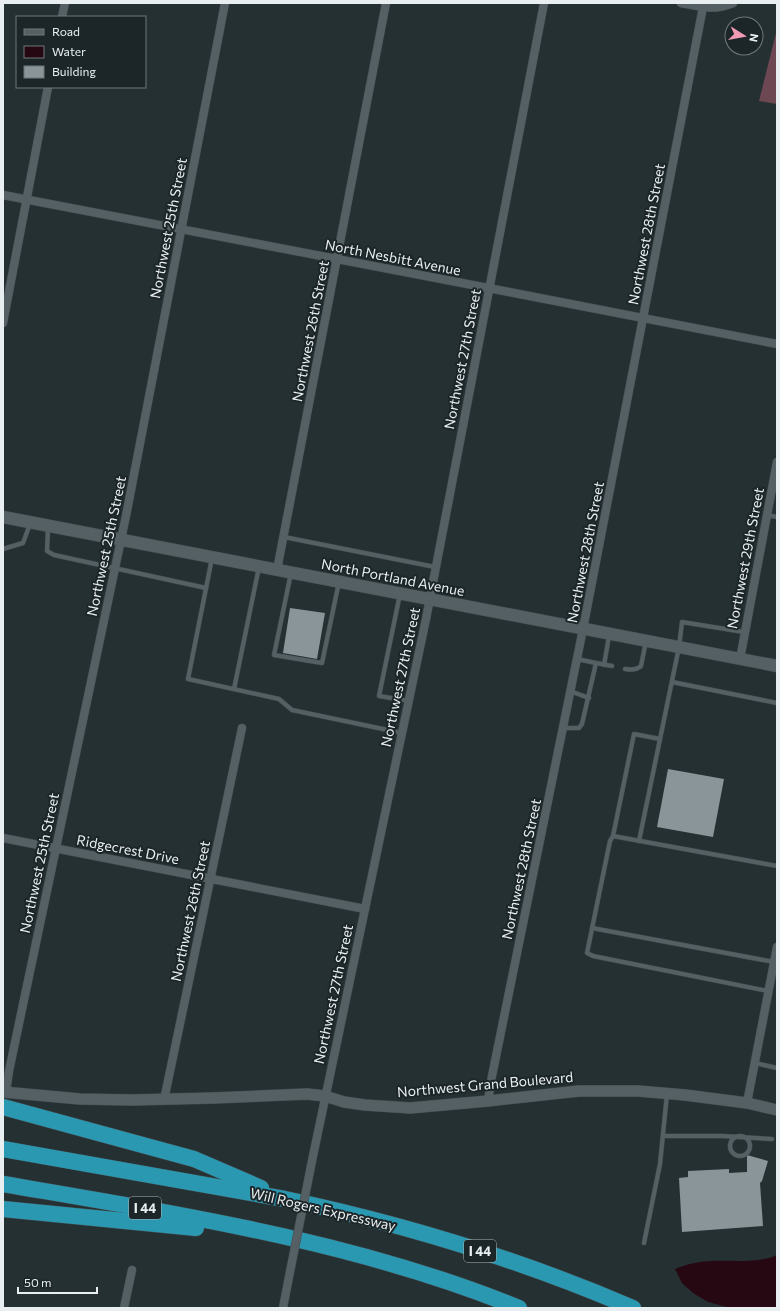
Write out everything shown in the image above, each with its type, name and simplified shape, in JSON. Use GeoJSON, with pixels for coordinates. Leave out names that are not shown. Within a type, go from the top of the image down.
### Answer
{"type":"FeatureCollection","features":[{"type":"Feature","properties":{"kind":"highway"},"geometry":{"type":"LineString","coordinates":[[4,1097],[194,1159],[285,1198]]}},
{"type":"Feature","properties":{"kind":"highway","name":"Will Rogers Expressway"},"geometry":{"type":"LineString","coordinates":[[3,1150],[285,1198],[394,1225],[454,1242],[559,1278],[633,1308]]}},
{"type":"Feature","properties":{"kind":"highway","name":"I 44"},"geometry":{"type":"LineString","coordinates":[[3,1184],[145,1209],[286,1237],[344,1251],[423,1274],[519,1308]]}},
{"type":"Feature","properties":{"kind":"highway"},"geometry":{"type":"LineString","coordinates":[[3,1209],[286,1237]]}},
{"type":"Feature","properties":{"kind":"main road","name":"North Portland Avenue"},"geometry":{"type":"LineString","coordinates":[[3,517],[777,666]]}},
{"type":"Feature","properties":{"kind":"street"},"geometry":{"type":"LineString","coordinates":[[62,16],[65,3]]}},
{"type":"Feature","properties":{"kind":"street","name":"Northwest 25th Street"},"geometry":{"type":"LineString","coordinates":[[4,1097],[121,539],[225,3]]}},
{"type":"Feature","properties":{"kind":"street","name":"Northwest 26th Street"},"geometry":{"type":"LineString","coordinates":[[277,570],[386,3]]}},
{"type":"Feature","properties":{"kind":"street","name":"Northwest 27th Street"},"geometry":{"type":"LineString","coordinates":[[283,1308],[325,1096],[409,701],[544,3]]}},
{"type":"Feature","properties":{"kind":"street"},"geometry":{"type":"LineString","coordinates":[[681,3],[718,8],[733,3]]}},
{"type":"Feature","properties":{"kind":"street","name":"Northwest 28th Street"},"geometry":{"type":"LineString","coordinates":[[488,1101],[495,1060],[577,660],[704,7]]}},
{"type":"Feature","properties":{"kind":"street"},"geometry":{"type":"LineString","coordinates":[[3,322],[48,88]]}},
{"type":"Feature","properties":{"kind":"street","name":"North Nesbitt Avenue"},"geometry":{"type":"LineString","coordinates":[[3,195],[777,344]]}},
{"type":"Feature","properties":{"kind":"street","name":"Northwest 29th Street"},"geometry":{"type":"LineString","coordinates":[[740,659],[777,462]]}},
{"type":"Feature","properties":{"kind":"street","name":"Northwest 26th Street"},"geometry":{"type":"LineString","coordinates":[[164,1100],[242,728]]}},
{"type":"Feature","properties":{"kind":"street","name":"Ridgecrest Drive"},"geometry":{"type":"LineString","coordinates":[[3,838],[365,909]]}},
{"type":"Feature","properties":{"kind":"street"},"geometry":{"type":"LineString","coordinates":[[747,1103],[777,947]]}},
{"type":"Feature","properties":{"kind":"street","name":"Northwest Grand Boulevard"},"geometry":{"type":"LineString","coordinates":[[4,1097],[164,1100],[307,1094],[325,1096],[344,1102],[365,1105],[410,1108],[580,1091],[638,1091],[747,1103],[777,1110]]}},
{"type":"Feature","properties":{"kind":"street"},"geometry":{"type":"LineString","coordinates":[[124,1308],[132,1270]]}},
{"type":"Feature","properties":{"kind":"lane"},"geometry":{"type":"LineString","coordinates":[[767,515],[777,517]]}},
{"type":"Feature","properties":{"kind":"lane"},"geometry":{"type":"LineString","coordinates":[[3,549],[23,543],[30,522]]}},
{"type":"Feature","properties":{"kind":"lane"},"geometry":{"type":"LineString","coordinates":[[49,526],[47,550],[54,555],[206,588]]}},
{"type":"Feature","properties":{"kind":"lane"},"geometry":{"type":"LineString","coordinates":[[284,537],[435,567]]}},
{"type":"Feature","properties":{"kind":"lane"},"geometry":{"type":"LineString","coordinates":[[212,557],[188,679],[279,699],[292,710],[402,733]]}},
{"type":"Feature","properties":{"kind":"lane"},"geometry":{"type":"LineString","coordinates":[[234,689],[259,567]]}},
{"type":"Feature","properties":{"kind":"lane"},"geometry":{"type":"LineString","coordinates":[[291,573],[274,655],[322,664],[339,582]]}},
{"type":"Feature","properties":{"kind":"lane"},"geometry":{"type":"LineString","coordinates":[[400,594],[379,696],[409,701]]}},
{"type":"Feature","properties":{"kind":"lane"},"geometry":{"type":"LineString","coordinates":[[639,841],[679,647],[682,622],[744,632]]}},
{"type":"Feature","properties":{"kind":"lane"},"geometry":{"type":"LineString","coordinates":[[604,665],[609,634]]}},
{"type":"Feature","properties":{"kind":"lane"},"geometry":{"type":"LineString","coordinates":[[625,669],[630,670],[641,666],[646,641]]}},
{"type":"Feature","properties":{"kind":"lane"},"geometry":{"type":"LineString","coordinates":[[577,660],[612,666]]}},
{"type":"Feature","properties":{"kind":"lane"},"geometry":{"type":"LineString","coordinates":[[563,728],[579,728],[582,724],[596,664]]}},
{"type":"Feature","properties":{"kind":"lane"},"geometry":{"type":"LineString","coordinates":[[672,682],[777,703]]}},
{"type":"Feature","properties":{"kind":"lane"},"geometry":{"type":"LineString","coordinates":[[570,692],[589,698]]}},
{"type":"Feature","properties":{"kind":"lane"},"geometry":{"type":"LineString","coordinates":[[660,739],[634,734],[587,953],[593,956],[768,991]]}},
{"type":"Feature","properties":{"kind":"lane"},"geometry":{"type":"LineString","coordinates":[[613,836],[777,866]]}},
{"type":"Feature","properties":{"kind":"lane"},"geometry":{"type":"LineString","coordinates":[[592,928],[774,962]]}},
{"type":"Feature","properties":{"kind":"lane"},"geometry":{"type":"LineString","coordinates":[[754,1062],[777,1068]]}},
{"type":"Feature","properties":{"kind":"lane"},"geometry":{"type":"LineString","coordinates":[[644,1243],[660,1164],[667,1093]]}},
{"type":"Feature","properties":{"kind":"lane"},"geometry":{"type":"LineString","coordinates":[[663,1136],[740,1136],[772,1139]]}},
{"type":"Feature","properties":{"kind":"lane"},"geometry":{"type":"LineString","coordinates":[[740,1136],[748,1140],[749,1149],[745,1154],[739,1155],[733,1153],[730,1147],[731,1141],[740,1136]]}},
{"type":"Feature","properties":{"kind":"shaded area"},"geometry":{"type":"Polygon","coordinates":[[[777,29],[777,104],[759,101],[777,29]]]}},
{"type":"Feature","properties":{"kind":"water"},"geometry":{"type":"Polygon","coordinates":[[[777,1255],[777,1308],[731,1308],[708,1302],[693,1293],[682,1283],[675,1269],[689,1264],[703,1262],[753,1261],[777,1255]]]}},
{"type":"Feature","properties":{"kind":"building"},"geometry":{"type":"Polygon","coordinates":[[[290,608],[325,613],[317,659],[283,653],[290,608]]]}},
{"type":"Feature","properties":{"kind":"building"},"geometry":{"type":"Polygon","coordinates":[[[668,769],[724,779],[713,837],[657,827],[668,769]]]}},
{"type":"Feature","properties":{"kind":"building"},"geometry":{"type":"Polygon","coordinates":[[[747,1155],[768,1161],[760,1183],[763,1226],[682,1232],[679,1178],[688,1177],[688,1171],[729,1169],[729,1173],[747,1172],[747,1155]]]}}]}
